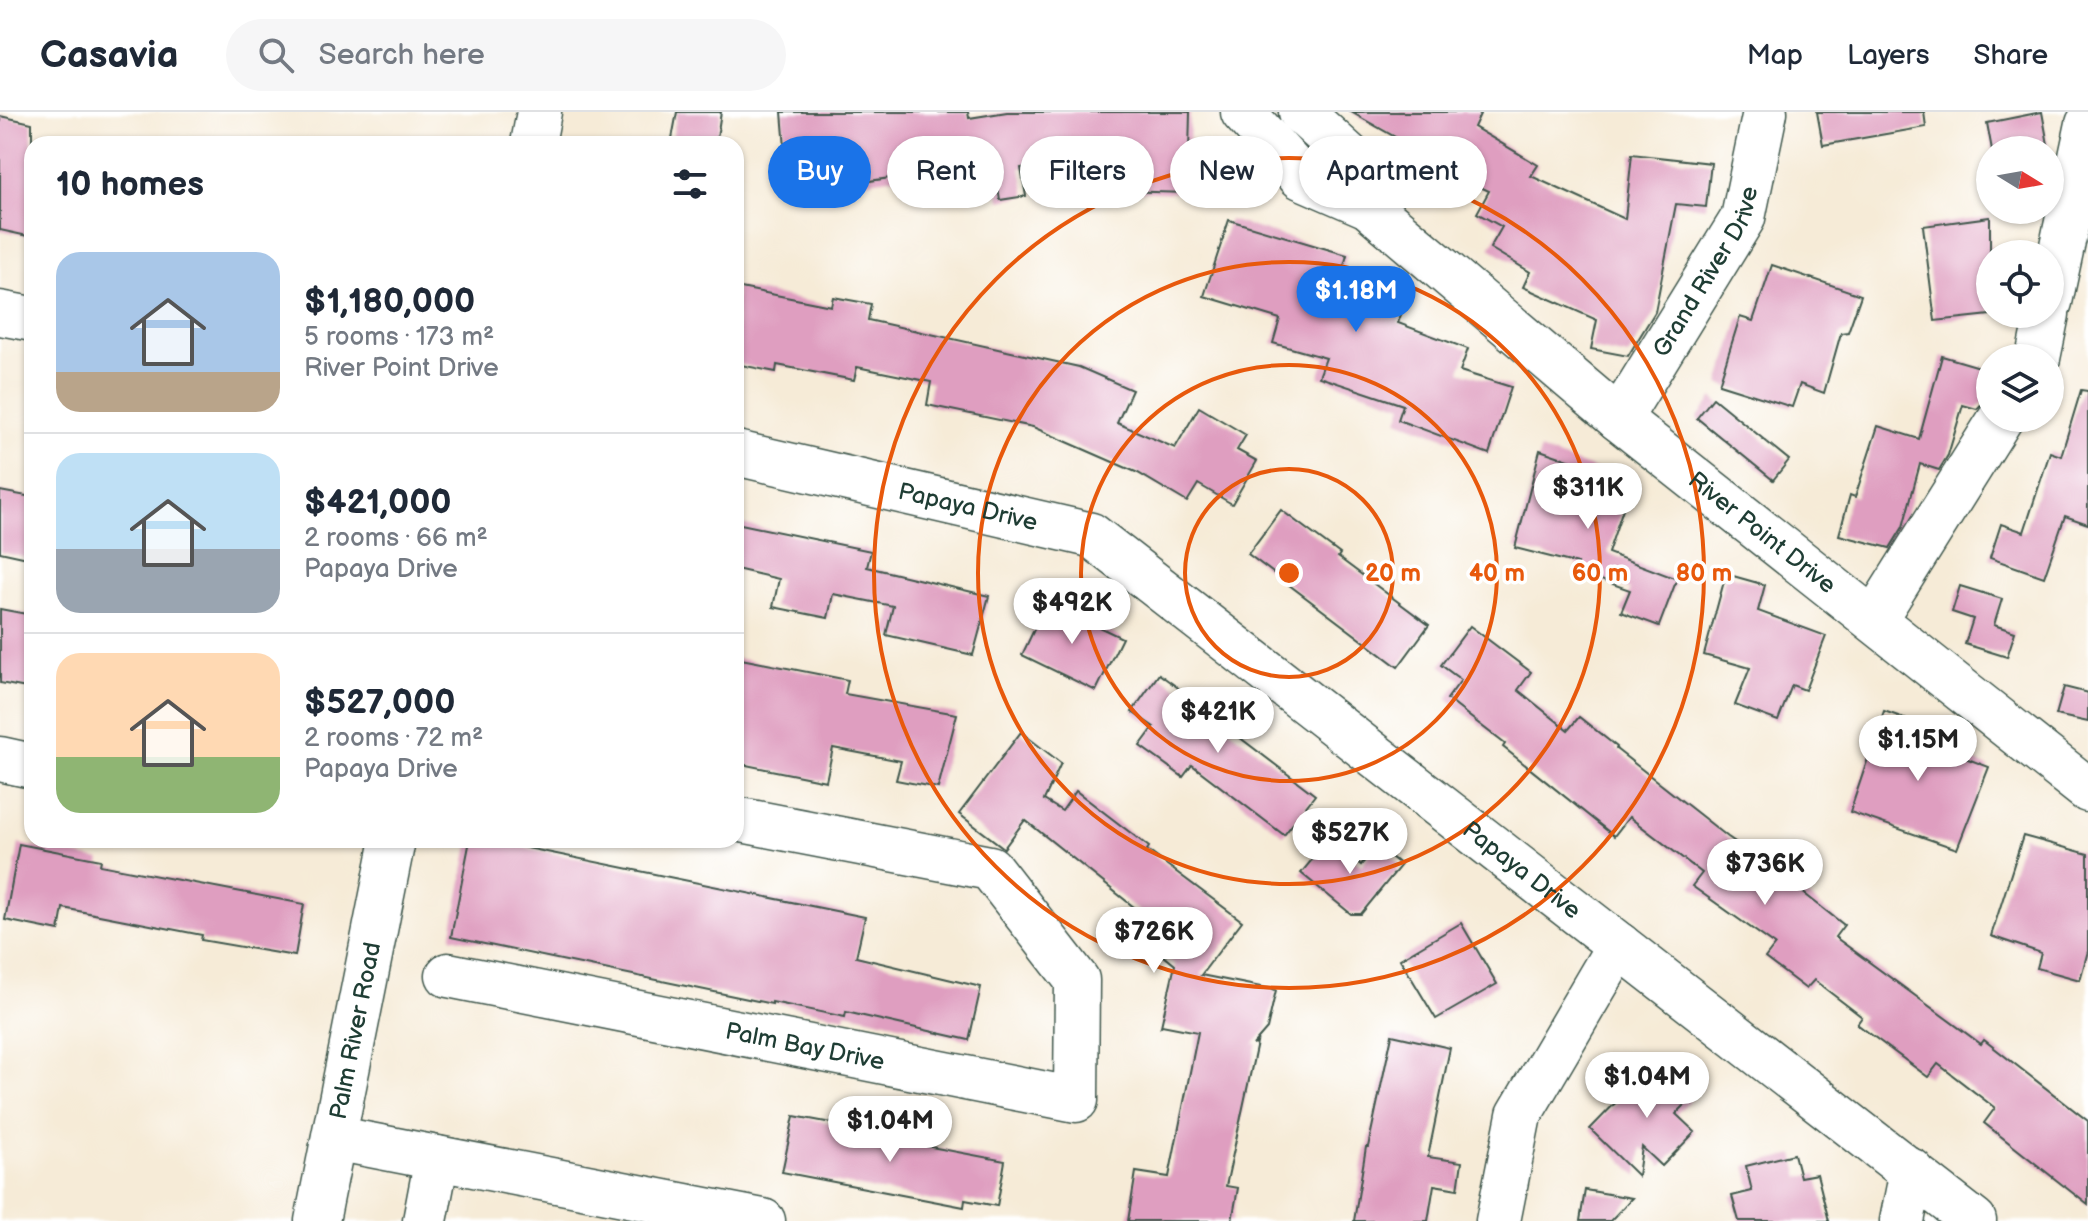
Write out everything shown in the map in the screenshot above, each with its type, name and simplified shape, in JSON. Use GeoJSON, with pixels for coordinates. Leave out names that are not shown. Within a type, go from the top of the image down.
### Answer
{"type":"FeatureCollection","features":[{"type":"Feature","properties":{"kind":"street"},"geometry":{"type":"LineString","coordinates":[[534,136],[539,112]]}},
{"type":"Feature","properties":{"kind":"street","name":"River Point Drive"},"geometry":{"type":"LineString","coordinates":[[1243,112],[1299,175]]}},
{"type":"Feature","properties":{"kind":"street"},"geometry":{"type":"LineString","coordinates":[[1301,112],[1327,136]]}},
{"type":"Feature","properties":{"kind":"street","name":"Grand River Drive"},"geometry":{"type":"LineString","coordinates":[[1619,419],[1743,218],[1765,112]]}},
{"type":"Feature","properties":{"kind":"street"},"geometry":{"type":"LineString","coordinates":[[2063,240],[2088,124]]}},
{"type":"Feature","properties":{"kind":"street","name":"River Point Drive"},"geometry":{"type":"LineString","coordinates":[[1370,208],[1619,419],[2088,790]]}},
{"type":"Feature","properties":{"kind":"street"},"geometry":{"type":"LineString","coordinates":[[0,313],[24,318]]}},
{"type":"Feature","properties":{"kind":"street"},"geometry":{"type":"LineString","coordinates":[[1874,620],[1992,432]]}},
{"type":"Feature","properties":{"kind":"street","name":"Papaya Drive"},"geometry":{"type":"LineString","coordinates":[[744,455],[1091,535],[1974,1221]]}},
{"type":"Feature","properties":{"kind":"street"},"geometry":{"type":"LineString","coordinates":[[0,759],[24,764]]}},
{"type":"Feature","properties":{"kind":"street","name":"Palm Bay Drive"},"geometry":{"type":"LineString","coordinates":[[448,975],[1076,1100],[1077,980],[990,868],[744,821]]}},
{"type":"Feature","properties":{"kind":"street","name":"Palm River Road"},"geometry":{"type":"LineString","coordinates":[[317,1221],[391,848]]}},
{"type":"Feature","properties":{"kind":"street"},"geometry":{"type":"LineString","coordinates":[[1498,1221],[1519,1115],[1619,945]]}},
{"type":"Feature","properties":{"kind":"street"},"geometry":{"type":"LineString","coordinates":[[334,1138],[437,1158],[597,1205],[763,1221]]}},
{"type":"Feature","properties":{"kind":"street"},"geometry":{"type":"LineString","coordinates":[[425,1221],[437,1158]]}},
{"type":"Feature","properties":{"kind":"street"},"geometry":{"type":"LineString","coordinates":[[1902,1221],[1912,1171]]}},
{"type":"Feature","properties":{"kind":"building"},"geometry":{"type":"Polygon","coordinates":[[[677,112],[721,112],[717,136],[672,136],[677,112]]]}},
{"type":"Feature","properties":{"kind":"building"},"geometry":{"type":"Polygon","coordinates":[[[782,112],[968,112],[969,118],[1007,112],[1190,112],[1189,136],[1170,136],[1170,192],[1154,192],[1154,136],[1020,136],[1020,197],[1004,199],[1004,136],[887,136],[887,178],[871,181],[871,136],[784,136],[782,112]]]}},
{"type":"Feature","properties":{"kind":"building"},"geometry":{"type":"Polygon","coordinates":[[[1351,112],[1481,112],[1474,127],[1538,165],[1531,176],[1625,219],[1632,154],[1711,163],[1706,207],[1676,204],[1655,312],[1628,356],[1591,349],[1597,320],[1523,287],[1530,272],[1490,248],[1502,227],[1477,213],[1480,208],[1487,208],[1487,136],[1393,136],[1351,112]]]}},
{"type":"Feature","properties":{"kind":"building"},"geometry":{"type":"Polygon","coordinates":[[[1817,112],[1924,112],[1926,127],[1823,145],[1817,112]]]}},
{"type":"Feature","properties":{"kind":"building"},"geometry":{"type":"Polygon","coordinates":[[[2042,112],[2046,136],[1989,136],[1987,123],[2042,112]]]}},
{"type":"Feature","properties":{"kind":"building"},"geometry":{"type":"Polygon","coordinates":[[[0,116],[32,123],[32,136],[24,136],[24,235],[0,230],[0,116]]]}},
{"type":"Feature","properties":{"kind":"building"},"geometry":{"type":"Polygon","coordinates":[[[1976,219],[1976,224],[1990,224],[1990,240],[1976,240],[1976,317],[1935,321],[1923,226],[1976,219]]]}},
{"type":"Feature","properties":{"kind":"building"},"geometry":{"type":"Polygon","coordinates":[[[1229,220],[1347,255],[1339,284],[1404,306],[1398,323],[1468,349],[1460,371],[1511,387],[1489,454],[1398,420],[1403,405],[1319,377],[1326,358],[1273,343],[1280,319],[1204,296],[1229,220]]]}},
{"type":"Feature","properties":{"kind":"building"},"geometry":{"type":"Polygon","coordinates":[[[1772,265],[1861,295],[1848,332],[1841,333],[1824,393],[1800,384],[1792,407],[1719,384],[1740,317],[1753,321],[1772,265]]]}},
{"type":"Feature","properties":{"kind":"building"},"geometry":{"type":"Polygon","coordinates":[[[744,289],[831,306],[833,297],[871,304],[868,320],[1079,367],[1132,390],[1117,423],[1175,448],[1199,407],[1246,435],[1237,450],[1257,461],[1232,504],[1198,484],[1187,502],[1138,473],[1033,427],[927,405],[931,382],[857,367],[854,380],[777,365],[776,372],[744,366],[744,289]]]}},
{"type":"Feature","properties":{"kind":"building"},"geometry":{"type":"Polygon","coordinates":[[[1942,356],[1976,366],[1976,409],[1963,405],[1948,455],[1939,470],[1920,464],[1903,527],[1890,548],[1839,535],[1850,495],[1855,497],[1878,426],[1919,439],[1942,356]]]}},
{"type":"Feature","properties":{"kind":"building"},"geometry":{"type":"Polygon","coordinates":[[[2081,390],[2088,391],[2088,524],[2065,516],[2044,577],[1990,558],[2001,524],[2024,532],[2050,452],[2061,456],[2081,390]]]}},
{"type":"Feature","properties":{"kind":"building"},"geometry":{"type":"Polygon","coordinates":[[[1713,398],[1789,460],[1773,480],[1697,418],[1713,398]]]}},
{"type":"Feature","properties":{"kind":"building"},"geometry":{"type":"Polygon","coordinates":[[[1540,450],[1632,482],[1608,553],[1677,579],[1659,626],[1621,612],[1630,590],[1575,571],[1578,564],[1515,548],[1540,450]]]}},
{"type":"Feature","properties":{"kind":"building"},"geometry":{"type":"Polygon","coordinates":[[[0,491],[24,496],[24,557],[0,552],[0,491]]]}},
{"type":"Feature","properties":{"kind":"building"},"geometry":{"type":"Polygon","coordinates":[[[1281,510],[1429,625],[1398,667],[1248,554],[1281,510]]]}},
{"type":"Feature","properties":{"kind":"building"},"geometry":{"type":"Polygon","coordinates":[[[744,525],[871,551],[867,567],[989,596],[973,655],[886,635],[893,606],[833,594],[828,618],[773,607],[779,579],[744,571],[744,525]]]}},
{"type":"Feature","properties":{"kind":"building"},"geometry":{"type":"Polygon","coordinates":[[[1726,574],[1765,585],[1758,611],[1826,636],[1805,690],[1792,685],[1778,721],[1735,705],[1750,668],[1704,655],[1726,574]]]}},
{"type":"Feature","properties":{"kind":"building"},"geometry":{"type":"Polygon","coordinates":[[[1960,586],[2002,599],[1994,625],[2015,632],[2007,657],[1965,644],[1973,619],[1952,612],[1960,586]]]}},
{"type":"Feature","properties":{"kind":"building"},"geometry":{"type":"Polygon","coordinates":[[[1047,602],[1122,638],[1096,691],[1022,655],[1047,602]]]}},
{"type":"Feature","properties":{"kind":"building"},"geometry":{"type":"Polygon","coordinates":[[[0,609],[24,614],[24,688],[0,683],[0,609]]]}},
{"type":"Feature","properties":{"kind":"building"},"geometry":{"type":"Polygon","coordinates":[[[1470,626],[1531,672],[1518,690],[1568,730],[1579,717],[1728,837],[1794,882],[1792,884],[1844,925],[1835,937],[1981,1044],[1984,1040],[2088,1121],[2088,1205],[1984,1123],[1995,1108],[1938,1064],[1928,1077],[1857,1024],[1862,1017],[1814,980],[1806,989],[1765,958],[1775,945],[1692,886],[1702,873],[1629,817],[1614,836],[1447,699],[1461,680],[1441,665],[1470,626]]]}},
{"type":"Feature","properties":{"kind":"building"},"geometry":{"type":"Polygon","coordinates":[[[744,660],[848,680],[845,694],[957,714],[938,788],[896,780],[901,761],[833,748],[826,781],[744,765],[744,660]]]}},
{"type":"Feature","properties":{"kind":"building"},"geometry":{"type":"Polygon","coordinates":[[[1159,674],[1224,721],[1222,724],[1315,795],[1284,835],[1192,765],[1183,777],[1140,746],[1154,727],[1132,712],[1159,674]]]}},
{"type":"Feature","properties":{"kind":"building"},"geometry":{"type":"Polygon","coordinates":[[[2064,687],[2088,693],[2088,722],[2056,715],[2064,687]]]}},
{"type":"Feature","properties":{"kind":"building"},"geometry":{"type":"Polygon","coordinates":[[[1884,711],[1944,732],[1939,748],[1989,767],[1957,849],[1850,812],[1884,711]]]}},
{"type":"Feature","properties":{"kind":"building"},"geometry":{"type":"Polygon","coordinates":[[[1021,732],[1061,763],[1044,800],[1062,811],[1076,791],[1149,847],[1147,850],[1242,921],[1201,975],[1276,990],[1267,1029],[1253,1045],[1257,1043],[1226,1186],[1238,1188],[1232,1221],[1128,1221],[1136,1172],[1169,1177],[1198,1032],[1161,1026],[1175,965],[1148,943],[1160,928],[1025,820],[1004,848],[959,814],[1021,732]]]}},
{"type":"Feature","properties":{"kind":"building"},"geometry":{"type":"Polygon","coordinates":[[[2023,836],[2088,854],[2088,951],[2080,980],[2037,968],[2041,953],[1991,936],[2023,836]]]}},
{"type":"Feature","properties":{"kind":"building"},"geometry":{"type":"Polygon","coordinates":[[[1329,839],[1361,865],[1377,846],[1401,865],[1361,914],[1351,914],[1301,873],[1329,839]]]}},
{"type":"Feature","properties":{"kind":"building"},"geometry":{"type":"Polygon","coordinates":[[[19,844],[24,848],[101,860],[100,865],[304,904],[295,956],[201,940],[202,935],[63,908],[59,931],[5,920],[19,844]]]}},
{"type":"Feature","properties":{"kind":"building"},"geometry":{"type":"Polygon","coordinates":[[[468,848],[527,848],[865,917],[856,957],[981,987],[969,1040],[846,1012],[845,1017],[772,1004],[451,937],[468,848]]]}},
{"type":"Feature","properties":{"kind":"building"},"geometry":{"type":"Polygon","coordinates":[[[1461,923],[1497,984],[1436,1019],[1400,959],[1461,923]]]}},
{"type":"Feature","properties":{"kind":"building"},"geometry":{"type":"Polygon","coordinates":[[[1392,1035],[1450,1048],[1428,1157],[1462,1162],[1458,1189],[1434,1185],[1428,1221],[1354,1221],[1366,1147],[1392,1035]]]}},
{"type":"Feature","properties":{"kind":"building"},"geometry":{"type":"Polygon","coordinates":[[[1656,1061],[1693,1097],[1676,1114],[1695,1132],[1662,1166],[1642,1147],[1638,1176],[1590,1129],[1656,1061]]]}},
{"type":"Feature","properties":{"kind":"building"},"geometry":{"type":"Polygon","coordinates":[[[794,1116],[896,1135],[894,1140],[1005,1161],[997,1206],[965,1200],[964,1207],[782,1172],[794,1116]]]}},
{"type":"Feature","properties":{"kind":"building"},"geometry":{"type":"Polygon","coordinates":[[[1794,1154],[1800,1177],[1817,1174],[1829,1221],[1739,1221],[1732,1196],[1752,1191],[1746,1166],[1794,1154]]]}},
{"type":"Feature","properties":{"kind":"building"},"geometry":{"type":"Polygon","coordinates":[[[1585,1190],[1632,1198],[1610,1221],[1580,1221],[1585,1190]]]}}]}
